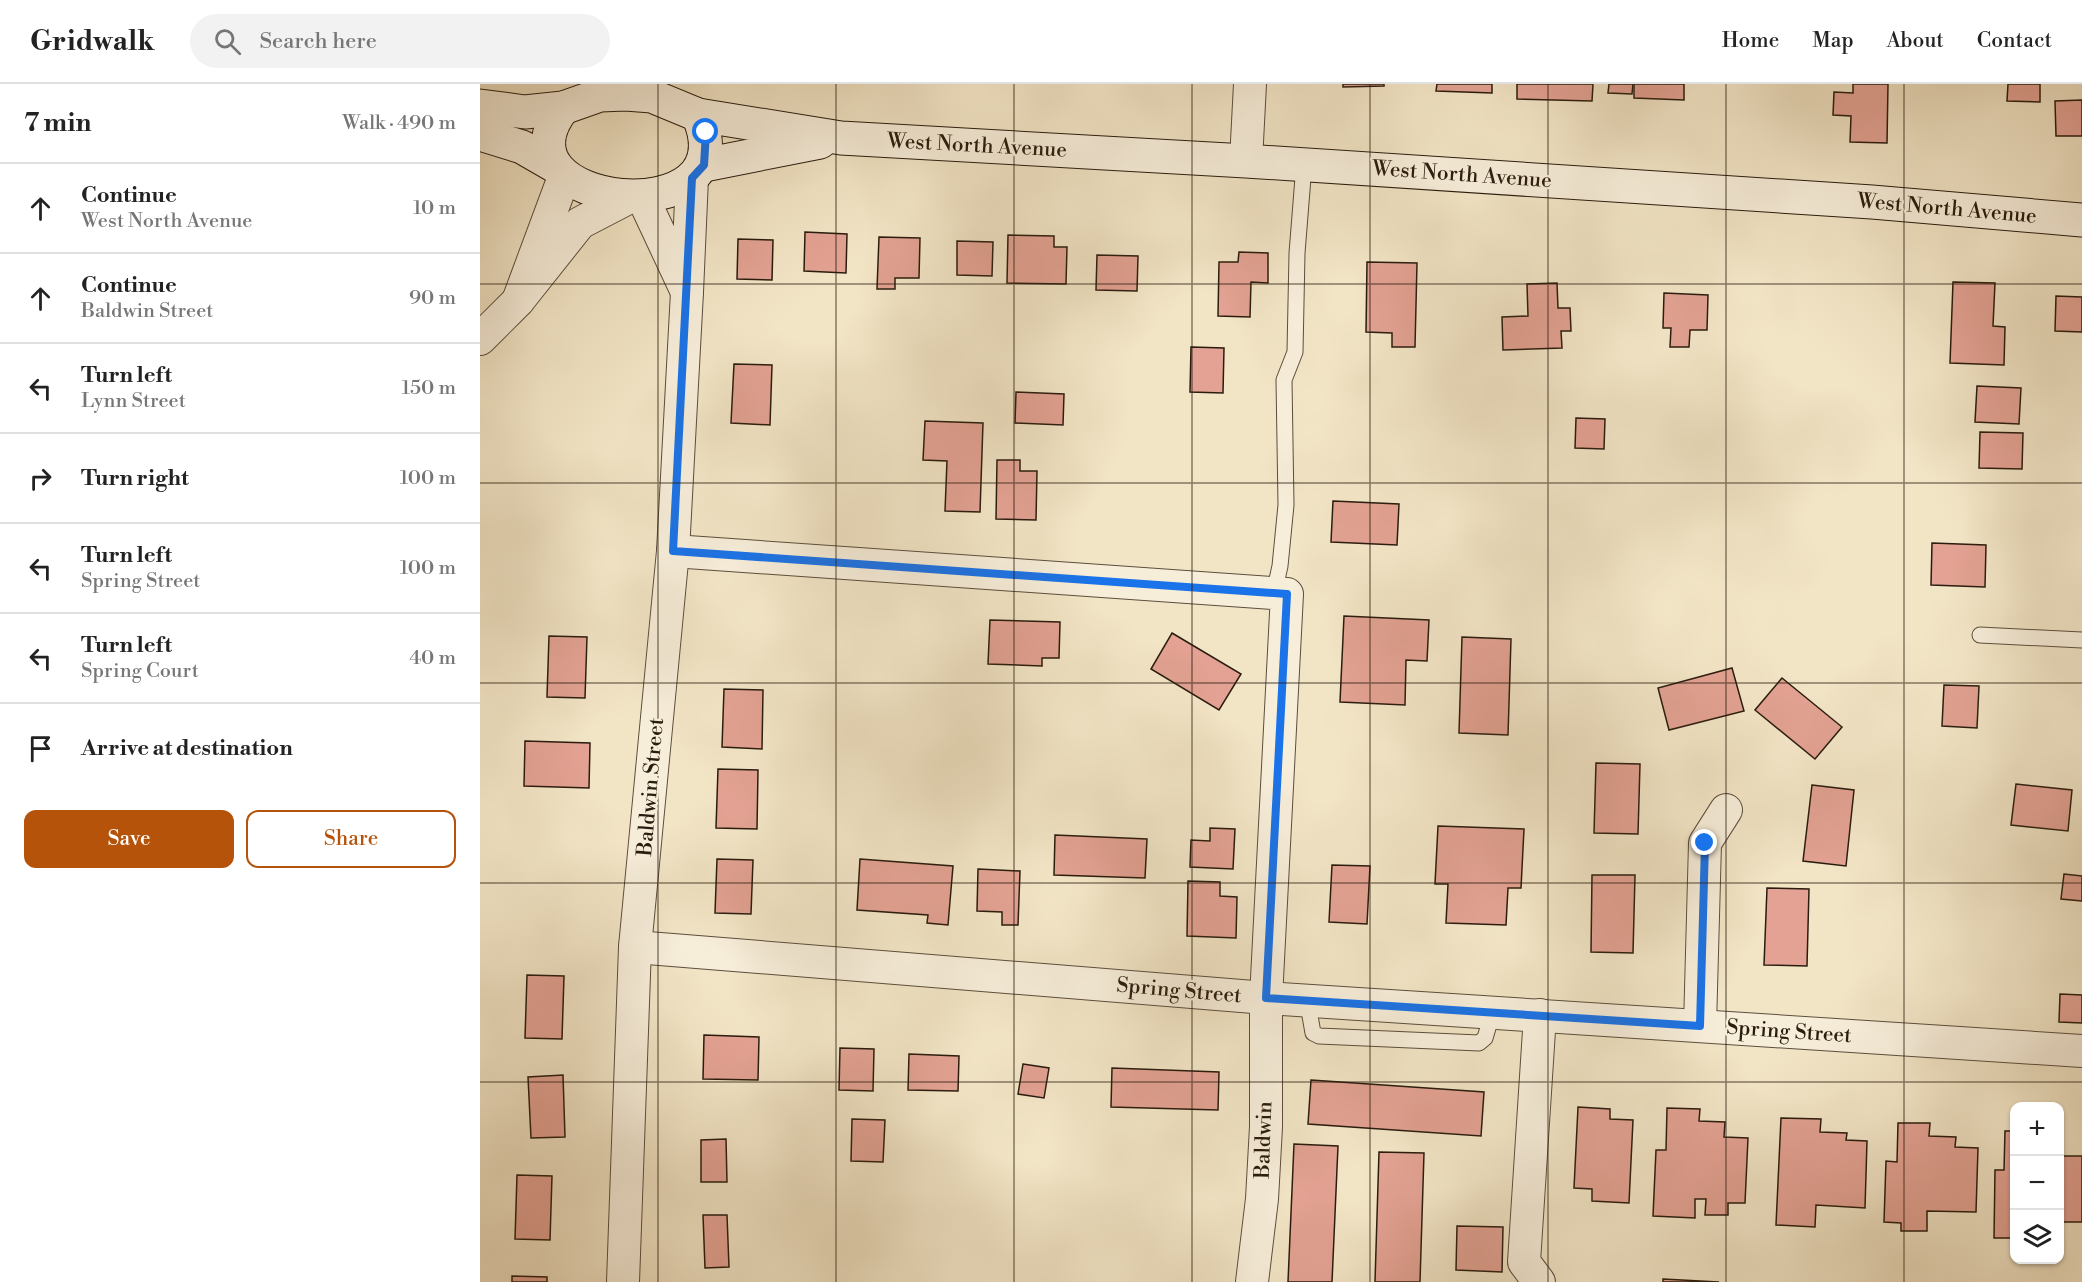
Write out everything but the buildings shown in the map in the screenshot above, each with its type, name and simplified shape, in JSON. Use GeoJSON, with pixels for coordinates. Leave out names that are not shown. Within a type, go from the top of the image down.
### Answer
{"type":"FeatureCollection","features":[{"type":"Feature","properties":{"kind":"main road","name":"West North Avenue"},"geometry":{"type":"LineString","coordinates":[[480,106],[525,112],[563,108],[600,94],[626,94],[652,96],[698,115],[841,138],[1246,161],[1872,202],[2082,220]]}},
{"type":"Feature","properties":{"kind":"main road"},"geometry":{"type":"LineString","coordinates":[[560,172],[549,138],[552,122],[563,108]]}},
{"type":"Feature","properties":{"kind":"main road"},"geometry":{"type":"LineString","coordinates":[[698,115],[706,132],[698,171]]}},
{"type":"Feature","properties":{"kind":"main road","name":"West North Avenue"},"geometry":{"type":"LineString","coordinates":[[480,134],[522,147],[588,188],[635,197],[660,193],[698,171],[841,138]]}},
{"type":"Feature","properties":{"kind":"street"},"geometry":{"type":"LineString","coordinates":[[1246,161],[1250,84]]}},
{"type":"Feature","properties":{"kind":"street","name":"Baldwin Street"},"geometry":{"type":"LineString","coordinates":[[623,1282],[635,947],[673,551],[687,292],[698,171]]}},
{"type":"Feature","properties":{"kind":"street"},"geometry":{"type":"LineString","coordinates":[[518,301],[560,172]]}},
{"type":"Feature","properties":{"kind":"street"},"geometry":{"type":"LineString","coordinates":[[480,339],[518,301],[580,223],[635,197]]}},
{"type":"Feature","properties":{"kind":"street","name":"Baldwin Street"},"geometry":{"type":"LineString","coordinates":[[635,197],[687,292]]}},
{"type":"Feature","properties":{"kind":"street"},"geometry":{"type":"LineString","coordinates":[[673,551],[1281,593]]}},
{"type":"Feature","properties":{"kind":"street","name":"Baldwin"},"geometry":{"type":"LineString","coordinates":[[1252,1282],[1265,1139],[1266,998],[1281,593]]}},
{"type":"Feature","properties":{"kind":"street"},"geometry":{"type":"LineString","coordinates":[[1700,1026],[1705,843],[1726,810]]}},
{"type":"Feature","properties":{"kind":"street","name":"Spring Street"},"geometry":{"type":"LineString","coordinates":[[635,947],[1266,998],[2082,1051]]}},
{"type":"Feature","properties":{"kind":"street"},"geometry":{"type":"LineString","coordinates":[[1539,1282],[1524,1262],[1540,1015]]}},
{"type":"Feature","properties":{"kind":"lane"},"geometry":{"type":"LineString","coordinates":[[1281,593],[1280,566],[1286,505],[1284,380],[1295,352],[1297,254],[1304,165]]}},
{"type":"Feature","properties":{"kind":"lane"},"geometry":{"type":"LineString","coordinates":[[1980,635],[2082,640]]}},
{"type":"Feature","properties":{"kind":"route"},"geometry":{"type":"LineString","coordinates":[[706,132],[704,165],[692,178],[673,551],[1287,594],[1266,998],[1367,1002],[1700,1026],[1705,843]]}}]}
